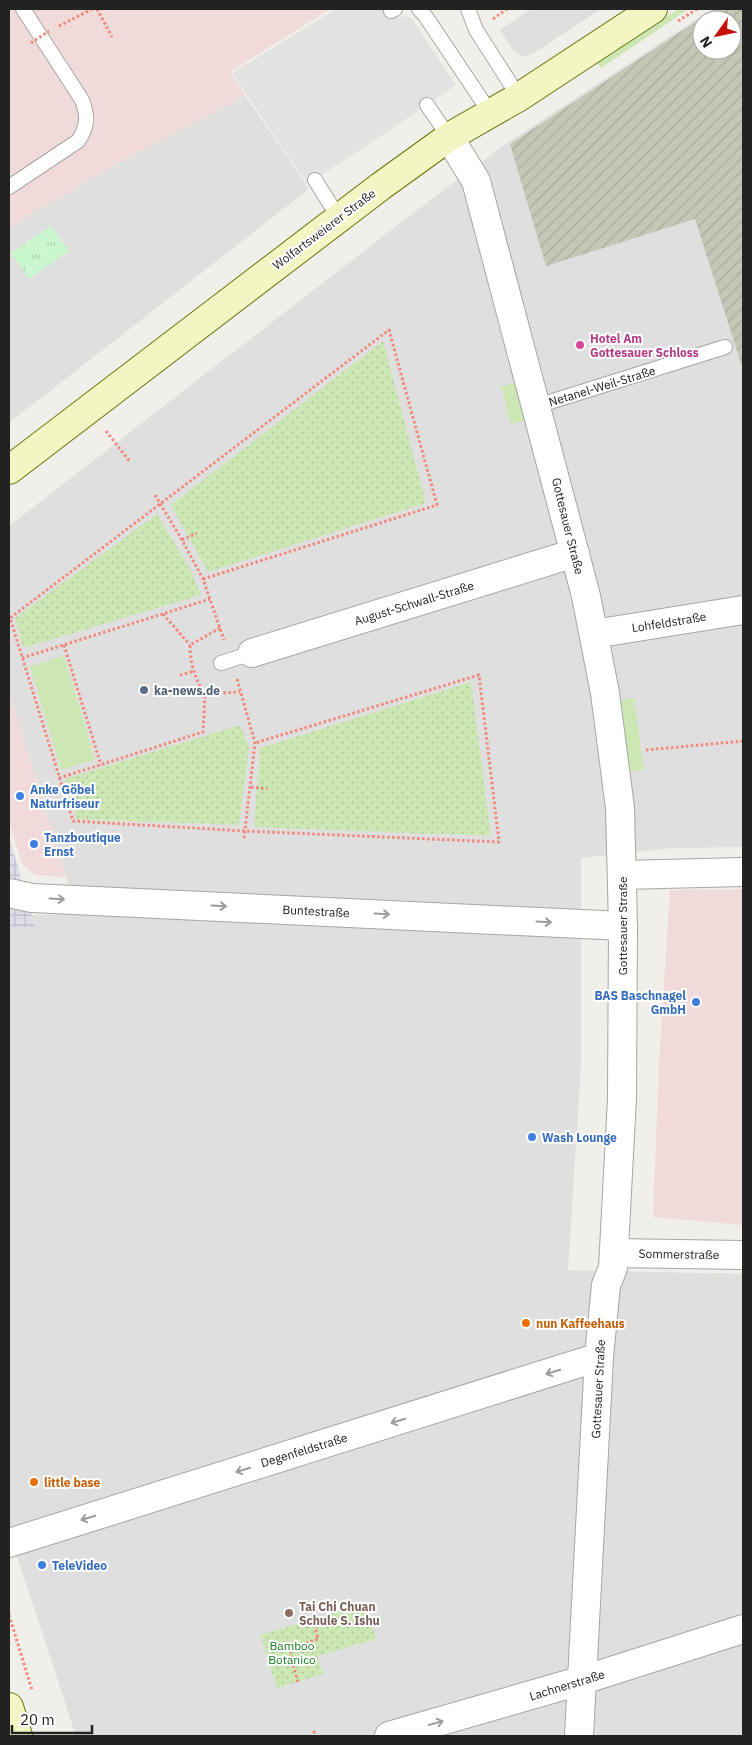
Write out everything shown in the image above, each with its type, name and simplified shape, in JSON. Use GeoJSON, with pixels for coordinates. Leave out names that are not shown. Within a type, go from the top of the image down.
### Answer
{"type":"FeatureCollection","features":[{"type":"Feature","properties":{"kind":"main road","name":"Wolfartsweierer Straße"},"geometry":{"type":"LineString","coordinates":[[9,470],[339,218],[449,138],[519,97],[653,9]]}},
{"type":"Feature","properties":{"kind":"main road"},"geometry":{"type":"LineString","coordinates":[[9,1707],[18,1736]]}},
{"type":"Feature","properties":{"kind":"street","name":"Gottesauer Straße"},"geometry":{"type":"LineString","coordinates":[[449,138],[476,181],[575,553],[594,634],[605,693],[620,808],[623,926],[622,1098],[613,1268],[606,1285],[599,1358],[579,1736]]}},
{"type":"Feature","properties":{"kind":"street","name":"August-Schwall-Straße"},"geometry":{"type":"LineString","coordinates":[[252,653],[575,553]]}},
{"type":"Feature","properties":{"kind":"street","name":"Lohfeldstraße"},"geometry":{"type":"LineString","coordinates":[[594,634],[743,610]]}},
{"type":"Feature","properties":{"kind":"street"},"geometry":{"type":"LineString","coordinates":[[622,875],[743,872]]}},
{"type":"Feature","properties":{"kind":"street","name":"Buntestraße"},"geometry":{"type":"LineString","coordinates":[[9,894],[32,898],[623,926]]}},
{"type":"Feature","properties":{"kind":"street","name":"Sommerstraße"},"geometry":{"type":"LineString","coordinates":[[614,1253],[743,1255]]}},
{"type":"Feature","properties":{"kind":"street","name":"Degenfeldstraße"},"geometry":{"type":"LineString","coordinates":[[9,1543],[599,1358]]}},
{"type":"Feature","properties":{"kind":"street","name":"Lachnerstraße"},"geometry":{"type":"LineString","coordinates":[[389,1736],[583,1680],[743,1629]]}},
{"type":"Feature","properties":{"kind":"lane"},"geometry":{"type":"LineString","coordinates":[[9,187],[78,141],[84,132],[87,121],[86,110],[82,100],[23,9]]}},
{"type":"Feature","properties":{"kind":"lane"},"geometry":{"type":"LineString","coordinates":[[419,9],[491,114]]}},
{"type":"Feature","properties":{"kind":"lane"},"geometry":{"type":"LineString","coordinates":[[468,9],[476,30],[519,97]]}},
{"type":"Feature","properties":{"kind":"lane"},"geometry":{"type":"LineString","coordinates":[[427,104],[449,138]]}},
{"type":"Feature","properties":{"kind":"lane"},"geometry":{"type":"LineString","coordinates":[[315,180],[339,218]]}},
{"type":"Feature","properties":{"kind":"lane","name":"Netanel-Weil-Straße"},"geometry":{"type":"LineString","coordinates":[[537,406],[725,347]]}},
{"type":"Feature","properties":{"kind":"lane"},"geometry":{"type":"LineString","coordinates":[[220,663],[252,653]]}},
{"type":"Feature","properties":{"kind":"path"},"geometry":{"type":"LineString","coordinates":[[58,26],[92,9]]}},
{"type":"Feature","properties":{"kind":"path"},"geometry":{"type":"LineString","coordinates":[[97,9],[112,37]]}},
{"type":"Feature","properties":{"kind":"path"},"geometry":{"type":"LineString","coordinates":[[31,43],[49,30]]}},
{"type":"Feature","properties":{"kind":"path"},"geometry":{"type":"LineString","coordinates":[[203,579],[437,505],[389,330],[10,618],[72,822],[499,842],[479,675],[255,744]]}},
{"type":"Feature","properties":{"kind":"path"},"geometry":{"type":"LineString","coordinates":[[88,409],[130,462]]}},
{"type":"Feature","properties":{"kind":"path"},"geometry":{"type":"LineString","coordinates":[[182,540],[196,533]]}},
{"type":"Feature","properties":{"kind":"path"},"geometry":{"type":"LineString","coordinates":[[22,658],[210,599]]}},
{"type":"Feature","properties":{"kind":"path"},"geometry":{"type":"LineString","coordinates":[[59,778],[203,732],[205,694],[199,686],[194,671],[190,656],[190,645],[163,614]]}},
{"type":"Feature","properties":{"kind":"path"},"geometry":{"type":"LineString","coordinates":[[190,645],[220,628]]}},
{"type":"Feature","properties":{"kind":"path"},"geometry":{"type":"LineString","coordinates":[[64,645],[101,765]]}},
{"type":"Feature","properties":{"kind":"path"},"geometry":{"type":"LineString","coordinates":[[180,675],[194,671]]}},
{"type":"Feature","properties":{"kind":"path"},"geometry":{"type":"LineString","coordinates":[[205,694],[240,692]]}},
{"type":"Feature","properties":{"kind":"path"},"geometry":{"type":"LineString","coordinates":[[646,750],[743,740]]}},
{"type":"Feature","properties":{"kind":"path"},"geometry":{"type":"LineString","coordinates":[[251,787],[267,789]]}},
{"type":"Feature","properties":{"kind":"path"},"geometry":{"type":"LineString","coordinates":[[9,1615],[35,1699]]}},
{"type":"Feature","properties":{"kind":"path"},"geometry":{"type":"LineString","coordinates":[[298,1682],[290,1654],[292,1648],[318,1639],[313,1619]]}},
{"type":"Feature","properties":{"kind":"path"},"geometry":{"type":"LineString","coordinates":[[314,1730],[316,1736]]}},
{"type":"Feature","properties":{"kind":"shaded area"},"geometry":{"type":"Polygon","coordinates":[[[9,9],[330,9],[230,72],[245,95],[113,166],[9,227],[9,9]]]}},
{"type":"Feature","properties":{"kind":"shaded area"},"geometry":{"type":"Polygon","coordinates":[[[336,9],[388,9],[395,19],[403,16],[411,18],[456,85],[307,184],[232,73],[336,9]]]}},
{"type":"Feature","properties":{"kind":"shaded area"},"geometry":{"type":"Polygon","coordinates":[[[531,9],[601,9],[532,54],[523,57],[514,52],[500,30],[531,9]]]}},
{"type":"Feature","properties":{"kind":"shaded area"},"geometry":{"type":"Polygon","coordinates":[[[743,9],[743,847],[673,848],[581,858],[581,1065],[568,1270],[743,1274],[743,1736],[76,1736],[9,1532],[9,915],[55,915],[71,892],[9,692],[9,526],[422,206],[507,143],[692,22],[692,60],[742,60],[742,10],[710,10],[743,9]]]}},
{"type":"Feature","properties":{"kind":"shaded area"},"geometry":{"type":"Polygon","coordinates":[[[743,9],[743,370],[695,219],[546,266],[510,144],[692,24],[692,60],[742,60],[742,10],[713,10],[743,9]]]}},
{"type":"Feature","properties":{"kind":"shaded area"},"geometry":{"type":"Polygon","coordinates":[[[245,95],[309,189],[9,423],[9,227],[113,166],[245,95]]]}},
{"type":"Feature","properties":{"kind":"shaded area"},"geometry":{"type":"Polygon","coordinates":[[[9,692],[66,877],[35,875],[22,864],[9,822],[9,692]]]}},
{"type":"Feature","properties":{"kind":"shaded area"},"geometry":{"type":"Polygon","coordinates":[[[9,836],[35,927],[9,927],[9,836]]]}},
{"type":"Feature","properties":{"kind":"shaded area"},"geometry":{"type":"Polygon","coordinates":[[[743,889],[743,1225],[653,1217],[659,1063],[670,890],[743,889]]]}},
{"type":"Feature","properties":{"kind":"green space"},"geometry":{"type":"Polygon","coordinates":[[[678,9],[689,9],[601,68],[597,62],[678,9]]]}},
{"type":"Feature","properties":{"kind":"green space"},"geometry":{"type":"Polygon","coordinates":[[[51,226],[69,251],[29,279],[11,253],[51,226]]]}},
{"type":"Feature","properties":{"kind":"green space"},"geometry":{"type":"Polygon","coordinates":[[[383,341],[426,503],[208,572],[171,505],[383,341]]]}},
{"type":"Feature","properties":{"kind":"green space"},"geometry":{"type":"Polygon","coordinates":[[[518,382],[529,419],[511,424],[501,387],[518,382]]]}},
{"type":"Feature","properties":{"kind":"green space"},"geometry":{"type":"Polygon","coordinates":[[[157,514],[191,571],[201,595],[23,648],[15,618],[157,514]]]}},
{"type":"Feature","properties":{"kind":"green space"},"geometry":{"type":"Polygon","coordinates":[[[64,656],[95,759],[61,770],[30,666],[64,656]]]}},
{"type":"Feature","properties":{"kind":"green space"},"geometry":{"type":"Polygon","coordinates":[[[471,682],[491,836],[254,827],[260,748],[471,682]]]}},
{"type":"Feature","properties":{"kind":"green space"},"geometry":{"type":"Polygon","coordinates":[[[634,698],[644,770],[628,772],[617,701],[634,698]]]}},
{"type":"Feature","properties":{"kind":"green space"},"geometry":{"type":"Polygon","coordinates":[[[240,725],[249,747],[239,825],[77,819],[65,779],[240,725]]]}},
{"type":"Feature","properties":{"kind":"green space","name":"Bamboo Botanico"},"geometry":{"type":"Polygon","coordinates":[[[366,1603],[376,1639],[317,1656],[323,1674],[277,1688],[260,1635],[366,1603]]]}},
{"type":"Feature","properties":{"kind":"place","name":"Hotel Am Gottesauer Schloss"},"geometry":{"type":"Point","coordinates":[580,345]}},
{"type":"Feature","properties":{"kind":"place","name":"ka-news.de"},"geometry":{"type":"Point","coordinates":[144,690]}},
{"type":"Feature","properties":{"kind":"place","name":"Anke Göbel Naturfriseur"},"geometry":{"type":"Point","coordinates":[20,796]}},
{"type":"Feature","properties":{"kind":"place","name":"Tanzboutique Ernst"},"geometry":{"type":"Point","coordinates":[34,844]}},
{"type":"Feature","properties":{"kind":"place","name":"BAS Baschnagel GmbH"},"geometry":{"type":"Point","coordinates":[696,1002]}},
{"type":"Feature","properties":{"kind":"place","name":"Wash Lounge"},"geometry":{"type":"Point","coordinates":[532,1137]}},
{"type":"Feature","properties":{"kind":"place","name":"nun Kaffeehaus"},"geometry":{"type":"Point","coordinates":[526,1323]}},
{"type":"Feature","properties":{"kind":"place","name":"little base"},"geometry":{"type":"Point","coordinates":[34,1482]}},
{"type":"Feature","properties":{"kind":"place","name":"TeleVideo"},"geometry":{"type":"Point","coordinates":[42,1565]}},
{"type":"Feature","properties":{"kind":"place","name":"Tai Chi Chuan Schule S. Ishu"},"geometry":{"type":"Point","coordinates":[289,1613]}}]}
